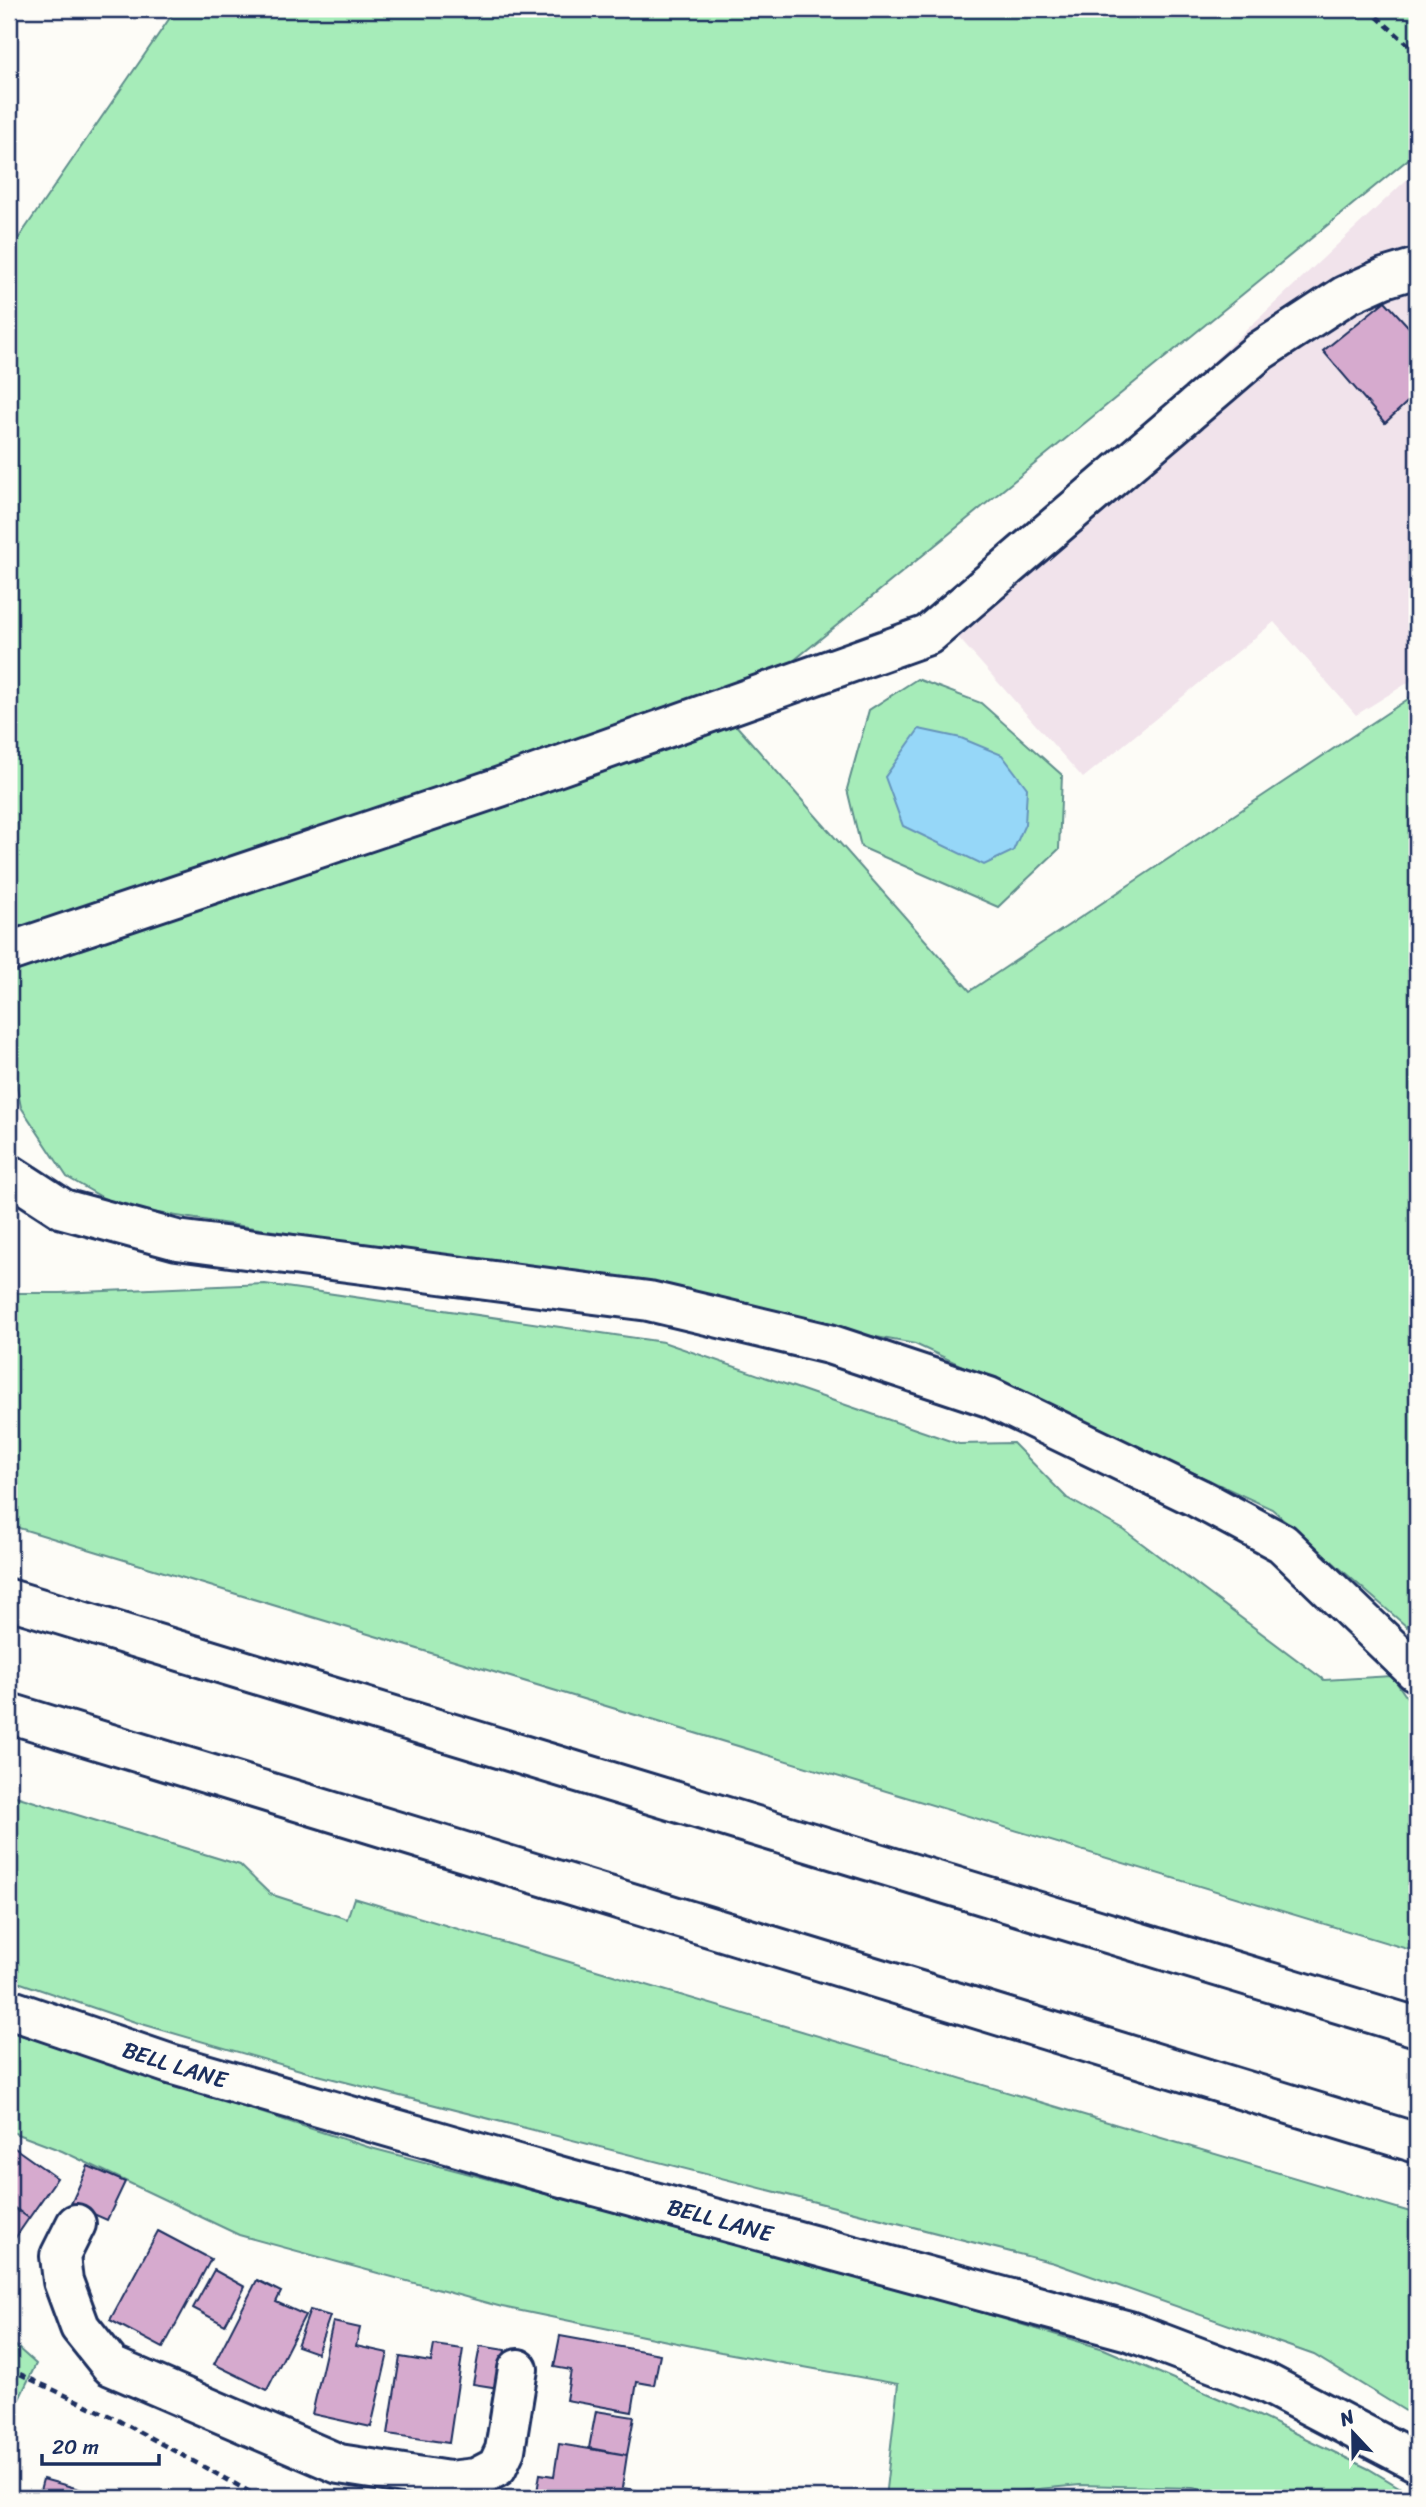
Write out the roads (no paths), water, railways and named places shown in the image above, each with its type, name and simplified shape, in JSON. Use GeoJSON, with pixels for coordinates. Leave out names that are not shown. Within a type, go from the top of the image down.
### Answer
{"type":"FeatureCollection","features":[{"type":"Feature","properties":{"kind":"main road"},"geometry":{"type":"LineString","coordinates":[[9,952],[500,787],[928,635],[1260,351],[1346,295],[1384,278],[1417,268]]}},
{"type":"Feature","properties":{"kind":"main road"},"geometry":{"type":"LineString","coordinates":[[9,1174],[63,1209],[177,1240],[649,1301],[829,1345],[989,1397],[1198,1498],[1282,1543],[1416,1670]]}},
{"type":"Feature","properties":{"kind":"main road"},"geometry":{"type":"LineString","coordinates":[[9,1599],[1417,2027]]}},
{"type":"Feature","properties":{"kind":"main road"},"geometry":{"type":"LineString","coordinates":[[9,1713],[1417,2143]]}},
{"type":"Feature","properties":{"kind":"main road","name":"BELL LANE"},"geometry":{"type":"LineString","coordinates":[[9,2008],[170,2063],[537,2170],[1129,2332],[1266,2383],[1417,2462]]}},
{"type":"Feature","properties":{"kind":"main road"},"geometry":{"type":"LineString","coordinates":[[76,2224],[60,2256],[63,2281],[80,2327],[111,2365],[339,2464],[404,2487],[476,2478],[497,2467],[505,2450],[518,2369]]}},
{"type":"Feature","properties":{"kind":"water"},"geometry":{"type":"Polygon","coordinates":[[[919,729],[961,738],[1002,755],[1027,788],[1025,824],[1013,851],[984,865],[903,826],[885,777],[919,729]]]}}]}
